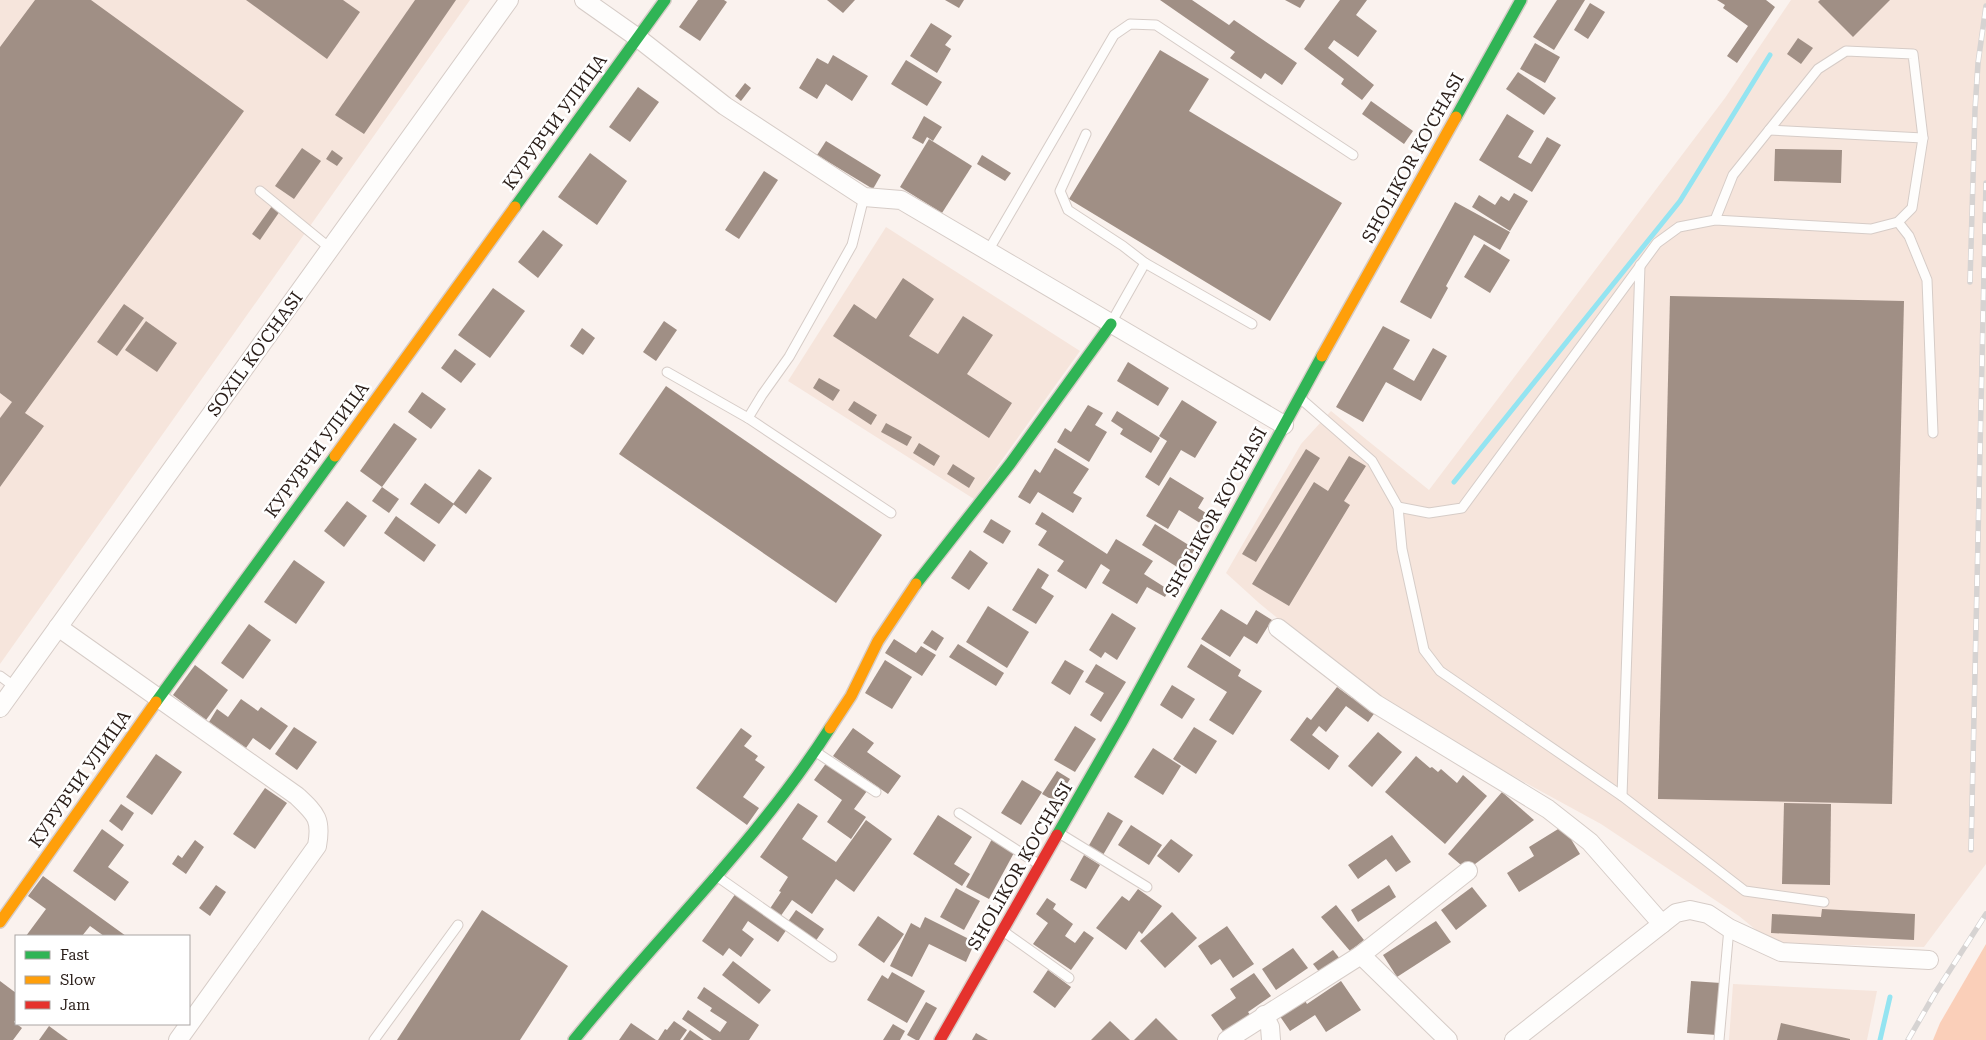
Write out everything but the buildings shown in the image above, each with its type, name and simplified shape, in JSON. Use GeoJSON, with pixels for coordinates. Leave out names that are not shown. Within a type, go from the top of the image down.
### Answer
{"type":"FeatureCollection","features":[{"type":"Feature","properties":{"kind":"street","name":"SOXIL KO'CHASI"},"geometry":{"type":"LineString","coordinates":[[0,708],[510,0]]}},
{"type":"Feature","properties":{"kind":"street"},"geometry":{"type":"LineString","coordinates":[[584,0],[638,38],[726,106],[864,197],[901,200],[1284,425]]}},
{"type":"Feature","properties":{"kind":"street","name":"КУРУВЧИ УЛИЦА"},"geometry":{"type":"LineString","coordinates":[[0,922],[158,700],[666,0]]}},
{"type":"Feature","properties":{"kind":"street","name":"SHOLIKOR KO'CHASI"},"geometry":{"type":"LineString","coordinates":[[940,1040],[1122,722],[1284,425],[1521,0]]}},
{"type":"Feature","properties":{"kind":"street"},"geometry":{"type":"LineString","coordinates":[[574,1040],[763,821],[816,751],[851,696],[878,641],[906,599],[934,560],[1010,464],[1111,324]]}},
{"type":"Feature","properties":{"kind":"street"},"geometry":{"type":"LineString","coordinates":[[58,628],[297,796],[316,815],[320,831],[317,846],[190,1023]]}},
{"type":"Feature","properties":{"kind":"street"},"geometry":{"type":"LineString","coordinates":[[1278,628],[1376,704],[1548,809],[1590,842],[1662,924]]}},
{"type":"Feature","properties":{"kind":"street"},"geometry":{"type":"LineString","coordinates":[[1227,1040],[1264,1015],[1361,956],[1468,872]]}},
{"type":"Feature","properties":{"kind":"street"},"geometry":{"type":"LineString","coordinates":[[1514,1040],[1676,912],[1690,910],[1708,914],[1729,928],[1781,952],[1929,960]]}},
{"type":"Feature","properties":{"kind":"street"},"geometry":{"type":"LineString","coordinates":[[1361,956],[1448,1040]]}},
{"type":"Feature","properties":{"kind":"street"},"geometry":{"type":"LineString","coordinates":[[1264,1015],[1270,1027],[1271,1040]]}},
{"type":"Feature","properties":{"kind":"street"},"geometry":{"type":"LineString","coordinates":[[178,1040],[189,1025]]}},
{"type":"Feature","properties":{"kind":"lane"},"geometry":{"type":"LineString","coordinates":[[988,251],[1114,35],[1130,24],[1156,25],[1353,155]]}},
{"type":"Feature","properties":{"kind":"lane"},"geometry":{"type":"LineString","coordinates":[[1398,507],[1429,513],[1462,508],[1640,265],[1657,243],[1679,227],[1716,220],[1871,229],[1898,222],[1912,208],[1923,138],[1913,54],[1846,51],[1818,69],[1733,175],[1716,220]]}},
{"type":"Feature","properties":{"kind":"lane"},"geometry":{"type":"LineString","coordinates":[[1770,130],[1923,138]]}},
{"type":"Feature","properties":{"kind":"lane"},"geometry":{"type":"LineString","coordinates":[[1086,134],[1060,190],[1068,210],[1123,246],[1145,263],[1252,324]]}},
{"type":"Feature","properties":{"kind":"lane"},"geometry":{"type":"LineString","coordinates":[[260,191],[332,249]]}},
{"type":"Feature","properties":{"kind":"lane"},"geometry":{"type":"LineString","coordinates":[[748,418],[789,357],[852,244],[864,197]]}},
{"type":"Feature","properties":{"kind":"lane"},"geometry":{"type":"LineString","coordinates":[[1898,222],[1909,236],[1927,280],[1933,433]]}},
{"type":"Feature","properties":{"kind":"lane"},"geometry":{"type":"LineString","coordinates":[[1111,324],[1145,263]]}},
{"type":"Feature","properties":{"kind":"lane"},"geometry":{"type":"LineString","coordinates":[[1622,796],[1640,265]]}},
{"type":"Feature","properties":{"kind":"lane"},"geometry":{"type":"LineString","coordinates":[[667,372],[748,418],[891,513]]}},
{"type":"Feature","properties":{"kind":"lane"},"geometry":{"type":"LineString","coordinates":[[1300,398],[1372,461],[1398,507],[1402,549],[1424,650],[1440,671],[1622,796],[1745,891],[1824,902]]}},
{"type":"Feature","properties":{"kind":"lane"},"geometry":{"type":"LineString","coordinates":[[0,676],[16,687]]}},
{"type":"Feature","properties":{"kind":"lane"},"geometry":{"type":"LineString","coordinates":[[816,751],[876,792]]}},
{"type":"Feature","properties":{"kind":"lane"},"geometry":{"type":"LineString","coordinates":[[959,813],[1040,865]]}},
{"type":"Feature","properties":{"kind":"lane"},"geometry":{"type":"LineString","coordinates":[[1058,833],[1147,887]]}},
{"type":"Feature","properties":{"kind":"lane"},"geometry":{"type":"LineString","coordinates":[[715,875],[832,956]]}},
{"type":"Feature","properties":{"kind":"lane"},"geometry":{"type":"LineString","coordinates":[[374,1040],[458,925]]}},
{"type":"Feature","properties":{"kind":"lane"},"geometry":{"type":"LineString","coordinates":[[1719,1040],[1729,928]]}},
{"type":"Feature","properties":{"kind":"lane"},"geometry":{"type":"LineString","coordinates":[[1002,931],[1069,978]]}},
{"type":"Feature","properties":{"kind":"shaded area"},"geometry":{"type":"Polygon","coordinates":[[[0,0],[470,0],[0,664],[0,0]]]}},
{"type":"Feature","properties":{"kind":"shaded area"},"geometry":{"type":"Polygon","coordinates":[[[1791,0],[1986,0],[1986,864],[1924,947],[1772,943],[1739,916],[1601,824],[1385,706],[1259,603],[1226,573],[1301,444],[1331,411],[1429,490],[1725,98],[1791,0]]]}},
{"type":"Feature","properties":{"kind":"shaded area"},"geometry":{"type":"Polygon","coordinates":[[[886,227],[1080,351],[974,499],[788,381],[886,227]]]}},
{"type":"Feature","properties":{"kind":"shaded area"},"geometry":{"type":"Polygon","coordinates":[[[1986,944],[1986,1040],[1933,1040],[1940,1023],[1986,944]]]}},
{"type":"Feature","properties":{"kind":"shaded area"},"geometry":{"type":"Polygon","coordinates":[[[1733,984],[1877,991],[1867,1040],[1729,1040],[1733,984]]]}},
{"type":"Feature","properties":{"kind":"waterway"},"geometry":{"type":"LineString","coordinates":[[1454,482],[1680,201],[1770,55]]}},
{"type":"Feature","properties":{"kind":"waterway"},"geometry":{"type":"LineString","coordinates":[[1880,1040],[1890,997]]}},
{"type":"Feature","properties":{"kind":"railway"},"geometry":{"type":"LineString","coordinates":[[1970,282],[1975,110],[1978,63],[1986,6]]}},
{"type":"Feature","properties":{"kind":"railway"},"geometry":{"type":"LineString","coordinates":[[1971,850],[1986,183]]}},
{"type":"Feature","properties":{"kind":"railway"},"geometry":{"type":"LineString","coordinates":[[1908,1040],[1934,995],[1986,914]]}},
{"type":"Feature","properties":{"kind":"traffic: fast"},"geometry":{"type":"LineString","coordinates":[[515,207],[665,0]]}},
{"type":"Feature","properties":{"kind":"traffic: fast"},"geometry":{"type":"LineString","coordinates":[[1456,117],[1521,0]]}},
{"type":"Feature","properties":{"kind":"traffic: fast"},"geometry":{"type":"LineString","coordinates":[[916,584],[1010,464],[1111,324]]}},
{"type":"Feature","properties":{"kind":"traffic: fast"},"geometry":{"type":"LineString","coordinates":[[1057,835],[1122,722],[1322,356]]}},
{"type":"Feature","properties":{"kind":"traffic: fast"},"geometry":{"type":"LineString","coordinates":[[156,702],[335,456]]}},
{"type":"Feature","properties":{"kind":"traffic: fast"},"geometry":{"type":"LineString","coordinates":[[574,1040],[740,849],[802,770],[830,728]]}},
{"type":"Feature","properties":{"kind":"traffic: slow"},"geometry":{"type":"LineString","coordinates":[[1322,356],[1456,117]]}},
{"type":"Feature","properties":{"kind":"traffic: slow"},"geometry":{"type":"LineString","coordinates":[[335,456],[515,207]]}},
{"type":"Feature","properties":{"kind":"traffic: slow"},"geometry":{"type":"LineString","coordinates":[[830,728],[851,696],[878,641],[916,584]]}},
{"type":"Feature","properties":{"kind":"traffic: slow"},"geometry":{"type":"LineString","coordinates":[[0,922],[156,702]]}},
{"type":"Feature","properties":{"kind":"traffic: jam"},"geometry":{"type":"LineString","coordinates":[[940,1040],[1057,835]]}}]}
